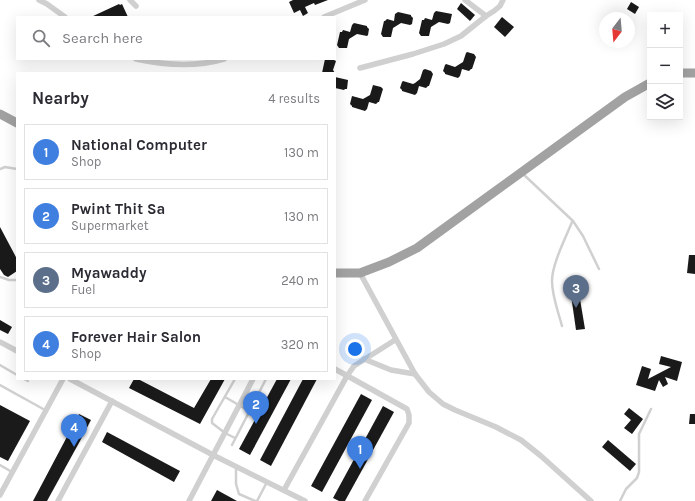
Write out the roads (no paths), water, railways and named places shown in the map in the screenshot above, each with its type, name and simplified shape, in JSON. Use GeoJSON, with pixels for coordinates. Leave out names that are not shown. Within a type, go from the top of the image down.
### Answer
{"type":"FeatureCollection","features":[{"type":"Feature","properties":{"kind":"highway"},"geometry":{"type":"LineString","coordinates":[[683,73],[695,72]]}},
{"type":"Feature","properties":{"kind":"highway"},"geometry":{"type":"LineString","coordinates":[[336,274],[360,273],[389,262],[417,248],[625,97],[648,84]]}},
{"type":"Feature","properties":{"kind":"highway"},"geometry":{"type":"LineString","coordinates":[[0,114],[16,122]]}},
{"type":"Feature","properties":{"kind":"street"},"geometry":{"type":"LineString","coordinates":[[39,0],[64,16]]}},
{"type":"Feature","properties":{"kind":"street"},"geometry":{"type":"LineString","coordinates":[[130,0],[136,6]]}},
{"type":"Feature","properties":{"kind":"street"},"geometry":{"type":"LineString","coordinates":[[326,16],[365,0]]}},
{"type":"Feature","properties":{"kind":"street"},"geometry":{"type":"LineString","coordinates":[[465,0],[486,16]]}},
{"type":"Feature","properties":{"kind":"street"},"geometry":{"type":"LineString","coordinates":[[360,68],[444,44],[461,36],[500,6],[503,0]]}},
{"type":"Feature","properties":{"kind":"street"},"geometry":{"type":"LineString","coordinates":[[141,60],[157,63],[191,64],[221,60]]}},
{"type":"Feature","properties":{"kind":"street"},"geometry":{"type":"LineString","coordinates":[[360,273],[395,340],[415,374],[429,392],[443,404],[496,427],[521,440],[591,501]]}},
{"type":"Feature","properties":{"kind":"street"},"geometry":{"type":"LineString","coordinates":[[284,490],[354,366],[395,340]]}},
{"type":"Feature","properties":{"kind":"street"},"geometry":{"type":"LineString","coordinates":[[0,342],[16,350]]}},
{"type":"Feature","properties":{"kind":"street"},"geometry":{"type":"LineString","coordinates":[[364,359],[391,370],[415,374]]}},
{"type":"Feature","properties":{"kind":"street"},"geometry":{"type":"LineString","coordinates":[[336,370],[407,408],[409,415],[409,423],[365,501]]}},
{"type":"Feature","properties":{"kind":"street"},"geometry":{"type":"LineString","coordinates":[[0,495],[62,380]]}},
{"type":"Feature","properties":{"kind":"street"},"geometry":{"type":"LineString","coordinates":[[72,380],[213,455],[305,501]]}},
{"type":"Feature","properties":{"kind":"street"},"geometry":{"type":"LineString","coordinates":[[189,501],[252,380]]}},
{"type":"Feature","properties":{"kind":"street"},"geometry":{"type":"LineString","coordinates":[[58,501],[112,401]]}},
{"type":"Feature","properties":{"kind":"lane"},"geometry":{"type":"LineString","coordinates":[[0,169],[5,167],[16,169]]}},
{"type":"Feature","properties":{"kind":"lane"},"geometry":{"type":"LineString","coordinates":[[522,173],[573,221],[583,236],[599,269]]}},
{"type":"Feature","properties":{"kind":"lane"},"geometry":{"type":"LineString","coordinates":[[562,326],[553,291],[552,279],[555,265],[573,221]]}},
{"type":"Feature","properties":{"kind":"lane"},"geometry":{"type":"LineString","coordinates":[[0,277],[9,280],[16,280]]}},
{"type":"Feature","properties":{"kind":"lane"},"geometry":{"type":"LineString","coordinates":[[0,365],[16,374]]}},
{"type":"Feature","properties":{"kind":"lane"},"geometry":{"type":"LineString","coordinates":[[234,380],[212,419],[212,423],[225,433],[235,438]]}},
{"type":"Feature","properties":{"kind":"lane"},"geometry":{"type":"LineString","coordinates":[[232,445],[265,380]]}},
{"type":"Feature","properties":{"kind":"lane"},"geometry":{"type":"LineString","coordinates":[[0,385],[46,410]]}},
{"type":"Feature","properties":{"kind":"lane"},"geometry":{"type":"LineString","coordinates":[[225,397],[249,411]]}},
{"type":"Feature","properties":{"kind":"lane"},"geometry":{"type":"LineString","coordinates":[[620,501],[626,489],[637,478],[640,434],[651,409]]}},
{"type":"Feature","properties":{"kind":"lane"},"geometry":{"type":"LineString","coordinates":[[0,465],[12,472]]}},
{"type":"Feature","properties":{"kind":"lane"},"geometry":{"type":"LineString","coordinates":[[236,466],[236,484],[239,494],[256,501],[267,482]]}},
{"type":"Feature","properties":{"kind":"place","name":"Myawaddy"},"geometry":{"type":"Point","coordinates":[576,308]}},
{"type":"Feature","properties":{"kind":"place","name":"Pwint Thit Sa"},"geometry":{"type":"Point","coordinates":[256,424]}},
{"type":"Feature","properties":{"kind":"place","name":"Forever Hair Salon"},"geometry":{"type":"Point","coordinates":[74,447]}},
{"type":"Feature","properties":{"kind":"place","name":"National Computer"},"geometry":{"type":"Point","coordinates":[360,469]}}]}
